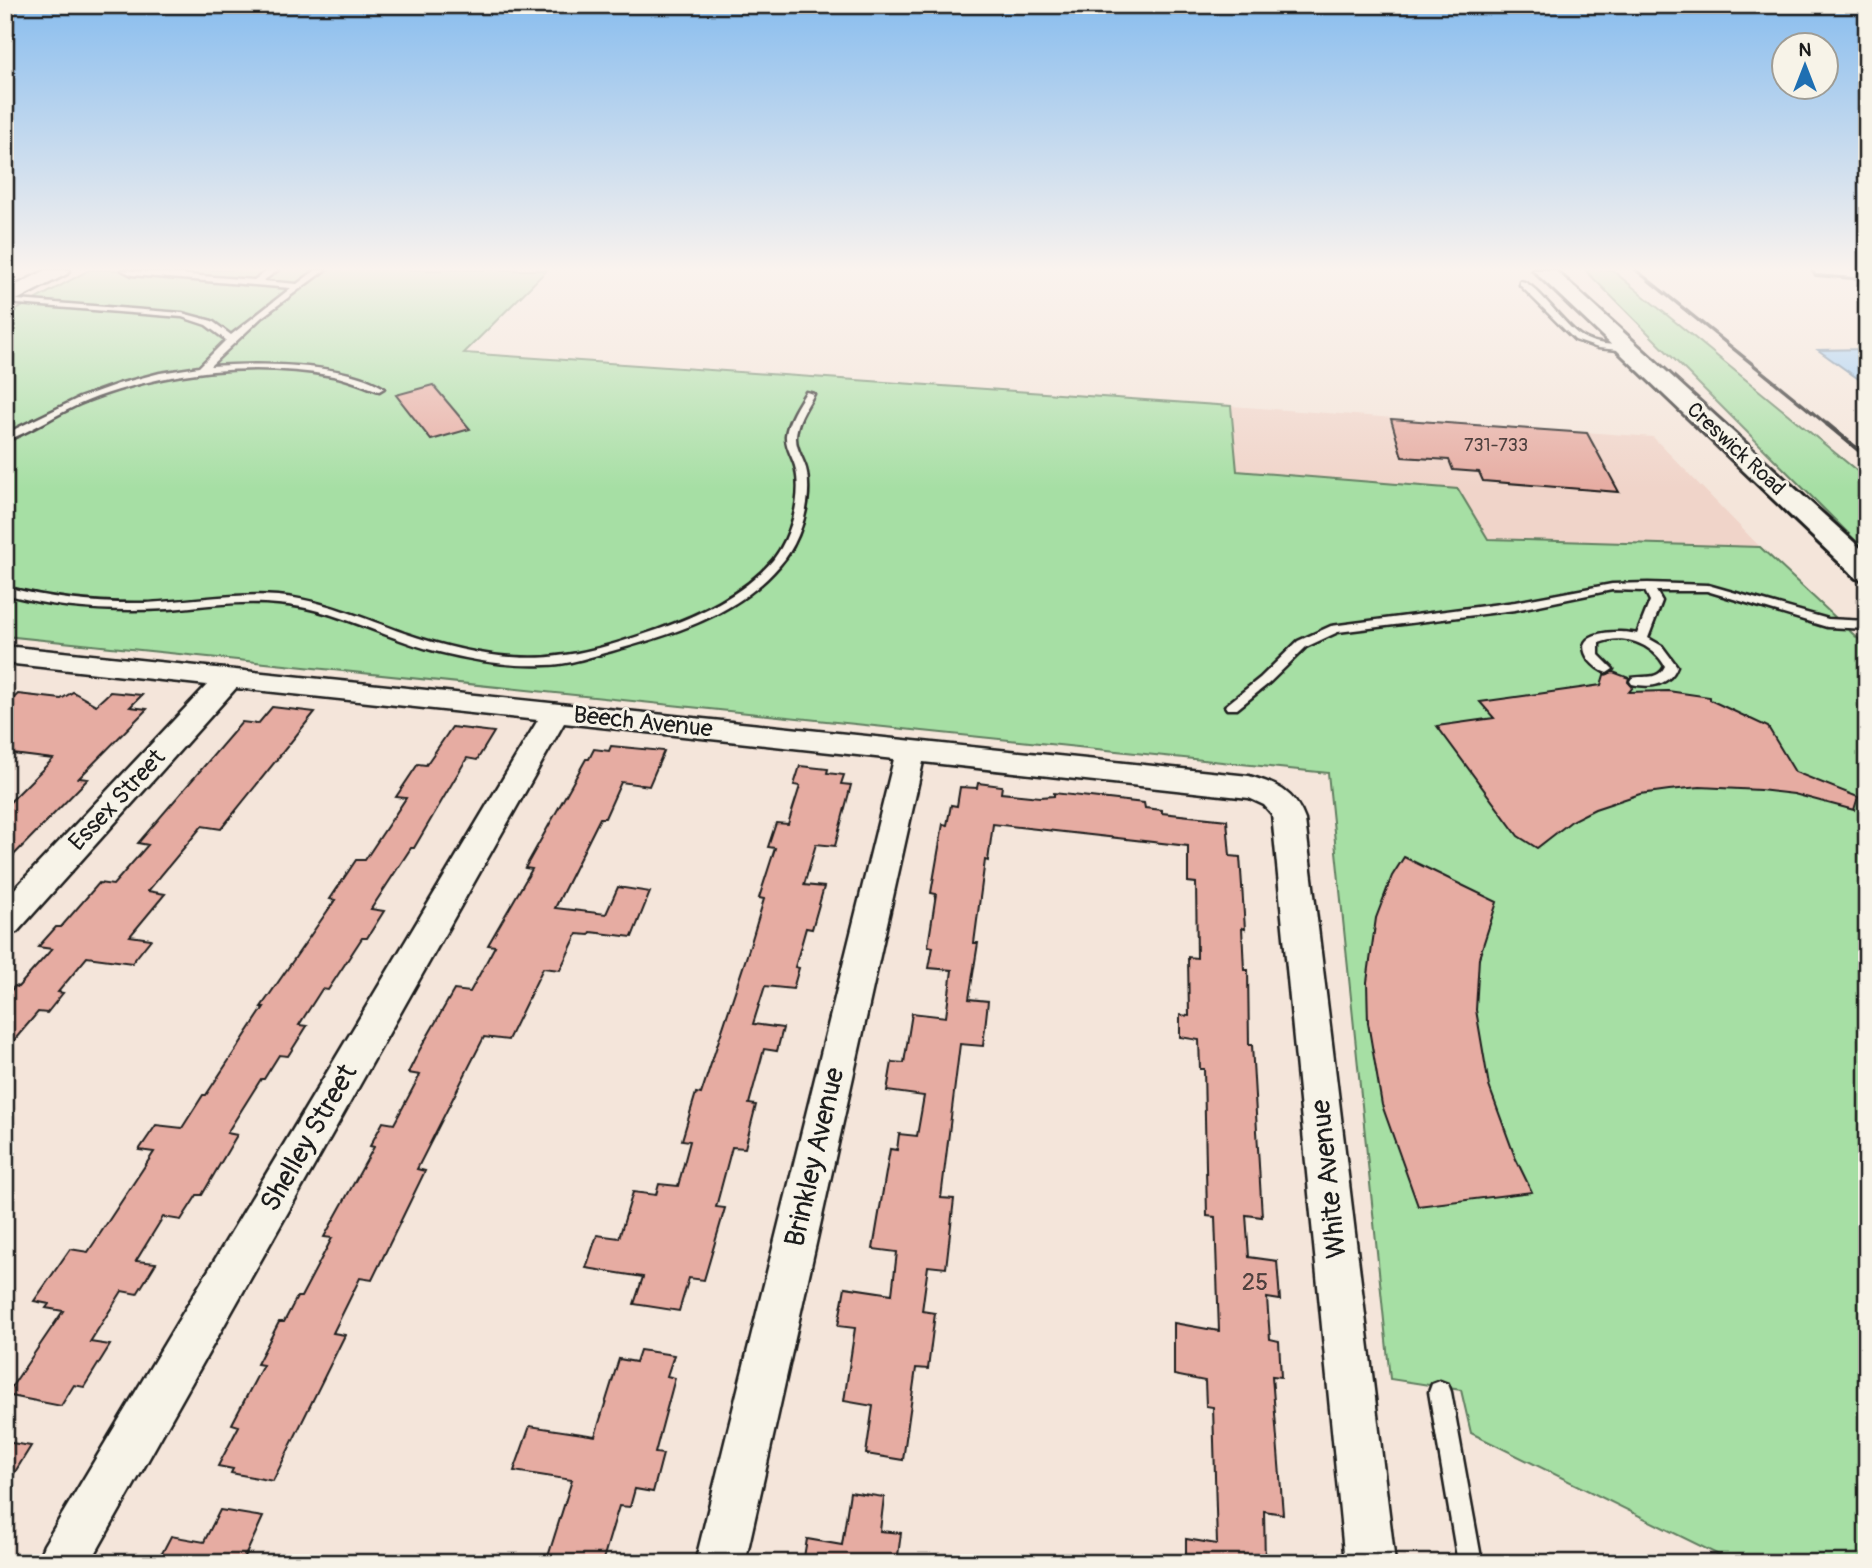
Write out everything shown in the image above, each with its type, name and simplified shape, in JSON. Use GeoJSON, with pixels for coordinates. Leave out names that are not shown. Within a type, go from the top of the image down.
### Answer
{"type":"FeatureCollection","features":[{"type":"Feature","properties":{"kind":"main road","name":"Creswick Road"},"geometry":{"type":"LineString","coordinates":[[1623,343],[1867,571]]}},
{"type":"Feature","properties":{"kind":"street","name":"Beech Avenue"},"geometry":{"type":"LineString","coordinates":[[5,654],[1249,787],[1277,799]]}},
{"type":"Feature","properties":{"kind":"street","name":"Essex Street"},"geometry":{"type":"LineString","coordinates":[[5,922],[229,678]]}},
{"type":"Feature","properties":{"kind":"street","name":"Shelley Street"},"geometry":{"type":"LineString","coordinates":[[62,1563],[555,713]]}},
{"type":"Feature","properties":{"kind":"street","name":"Brinkley Avenue"},"geometry":{"type":"LineString","coordinates":[[719,1563],[911,751]]}},
{"type":"Feature","properties":{"kind":"street","name":"White Avenue"},"geometry":{"type":"LineString","coordinates":[[1277,799],[1288,812],[1290,820],[1370,1563]]}},
{"type":"Feature","properties":{"kind":"lane"},"geometry":{"type":"LineString","coordinates":[[203,368],[228,343]]}},
{"type":"Feature","properties":{"kind":"lane"},"geometry":{"type":"LineString","coordinates":[[5,438],[36,420],[118,387],[154,375],[203,368],[255,367],[330,373],[379,388]]}},
{"type":"Feature","properties":{"kind":"lane"},"geometry":{"type":"LineString","coordinates":[[5,590],[34,599],[75,604],[165,606],[237,599],[280,600],[314,606],[435,647],[512,661],[563,660],[661,635],[714,609],[754,585],[778,561],[793,534],[801,499],[802,472],[790,440],[809,394]]}},
{"type":"Feature","properties":{"kind":"lane"},"geometry":{"type":"LineString","coordinates":[[1641,640],[1656,601],[1648,586]]}},
{"type":"Feature","properties":{"kind":"lane"},"geometry":{"type":"LineString","coordinates":[[1232,706],[1256,688],[1301,645],[1335,629],[1515,606],[1612,587],[1713,589],[1827,624],[1867,625]]}},
{"type":"Feature","properties":{"kind":"lane"},"geometry":{"type":"LineString","coordinates":[[1607,669],[1593,657],[1590,649],[1594,640],[1612,634],[1641,640],[1665,655],[1670,670],[1660,680],[1636,681]]}},
{"type":"Feature","properties":{"kind":"lane"},"geometry":{"type":"LineString","coordinates":[[1440,1392],[1470,1563]]}},
{"type":"Feature","properties":{"kind":"shaded area"},"geometry":{"type":"Polygon","coordinates":[[[1231,406],[1653,437],[1760,547],[1488,539],[1458,489],[1236,471],[1231,406]]]}},
{"type":"Feature","properties":{"kind":"green space"},"geometry":{"type":"Polygon","coordinates":[[[5,343],[474,343],[464,353],[1231,406],[1237,471],[1458,489],[1488,539],[1760,547],[1867,647],[1867,1563],[1735,1563],[1471,1433],[1461,1390],[1390,1379],[1328,773],[5,636],[5,343]]]}},
{"type":"Feature","properties":{"kind":"green space"},"geometry":{"type":"Polygon","coordinates":[[[1658,343],[1701,343],[1867,479],[1867,552],[1658,343]]]}},
{"type":"Feature","properties":{"kind":"water"},"geometry":{"type":"Polygon","coordinates":[[[1867,349],[1867,385],[1818,350],[1867,349]]]}},
{"type":"Feature","properties":{"kind":"building"},"geometry":{"type":"Polygon","coordinates":[[[433,385],[470,429],[431,440],[396,395],[433,385]]]}},
{"type":"Feature","properties":{"kind":"building"},"geometry":{"type":"Polygon","coordinates":[[[1391,419],[1587,433],[1619,492],[1483,481],[1479,472],[1453,470],[1449,460],[1402,457],[1391,419]]]}},
{"type":"Feature","properties":{"kind":"building"},"geometry":{"type":"Polygon","coordinates":[[[1613,672],[1629,678],[1628,682],[1633,687],[1629,692],[1668,691],[1710,697],[1710,700],[1768,727],[1795,772],[1858,797],[1854,810],[1794,794],[1760,790],[1700,787],[1669,790],[1640,794],[1595,809],[1573,820],[1537,848],[1518,836],[1437,726],[1494,718],[1480,702],[1601,685],[1604,675],[1613,672]]]}},
{"type":"Feature","properties":{"kind":"building"},"geometry":{"type":"Polygon","coordinates":[[[73,692],[96,705],[110,692],[142,695],[130,707],[147,709],[79,778],[88,779],[5,864],[5,807],[53,759],[5,753],[5,706],[18,694],[61,699],[73,692]]]}},
{"type":"Feature","properties":{"kind":"building"},"geometry":{"type":"Polygon","coordinates":[[[272,707],[315,712],[221,829],[202,826],[148,891],[165,894],[130,936],[151,939],[132,963],[87,957],[58,992],[63,993],[47,1013],[38,1012],[5,1051],[5,997],[15,986],[18,987],[52,949],[38,947],[56,927],[61,927],[99,883],[113,885],[148,845],[138,843],[242,722],[258,724],[272,707]]]}},
{"type":"Feature","properties":{"kind":"building"},"geometry":{"type":"Polygon","coordinates":[[[452,727],[494,732],[477,760],[467,758],[414,848],[411,848],[371,909],[384,911],[367,938],[362,938],[328,990],[322,989],[299,1025],[307,1026],[288,1056],[279,1055],[264,1079],[261,1079],[227,1133],[237,1135],[202,1195],[197,1195],[181,1220],[163,1217],[136,1261],[156,1263],[137,1294],[122,1291],[90,1342],[110,1345],[84,1387],[74,1385],[61,1406],[6,1395],[63,1311],[46,1308],[49,1304],[34,1301],[70,1249],[88,1252],[154,1152],[139,1150],[156,1125],[182,1128],[335,900],[330,899],[356,860],[365,860],[406,798],[396,797],[418,764],[426,765],[452,727]]]}},
{"type":"Feature","properties":{"kind":"building"},"geometry":{"type":"Polygon","coordinates":[[[611,746],[664,751],[649,786],[621,782],[605,818],[600,818],[555,908],[606,914],[618,887],[650,892],[632,937],[591,932],[589,935],[577,934],[560,970],[543,968],[508,1040],[484,1037],[417,1169],[425,1171],[372,1280],[360,1278],[333,1333],[345,1335],[273,1481],[231,1473],[233,1469],[218,1466],[239,1426],[232,1424],[263,1365],[257,1364],[279,1322],[284,1322],[297,1297],[301,1297],[332,1238],[324,1237],[374,1147],[370,1146],[383,1122],[394,1124],[420,1075],[408,1073],[419,1051],[454,990],[470,992],[495,946],[488,945],[532,869],[525,868],[586,759],[589,759],[594,749],[609,751],[611,746]]]}},
{"type":"Feature","properties":{"kind":"building"},"geometry":{"type":"Polygon","coordinates":[[[800,766],[828,769],[827,773],[844,775],[841,784],[851,785],[835,846],[816,844],[804,885],[824,887],[812,929],[806,928],[795,967],[799,968],[793,989],[765,986],[753,1024],[783,1028],[777,1051],[764,1049],[749,1104],[756,1105],[745,1148],[732,1147],[716,1207],[725,1208],[704,1280],[689,1278],[679,1311],[634,1304],[643,1277],[586,1268],[597,1235],[619,1238],[633,1192],[656,1195],[659,1184],[678,1186],[690,1141],[682,1140],[696,1093],[701,1094],[750,946],[764,899],[759,898],[775,848],[768,847],[776,823],[788,824],[800,786],[794,785],[800,766]]]}},
{"type":"Feature","properties":{"kind":"building"},"geometry":{"type":"Polygon","coordinates":[[[978,783],[1002,786],[1001,793],[1040,797],[1054,796],[1054,793],[1144,803],[1145,808],[1162,810],[1162,813],[1227,820],[1230,856],[1240,857],[1245,929],[1242,928],[1244,970],[1248,970],[1249,1045],[1252,1045],[1262,1217],[1246,1215],[1249,1257],[1277,1261],[1280,1300],[1267,1298],[1270,1339],[1279,1341],[1281,1377],[1272,1376],[1283,1514],[1264,1511],[1265,1563],[1186,1563],[1186,1539],[1217,1544],[1213,1407],[1206,1406],[1205,1381],[1174,1375],[1174,1323],[1219,1331],[1215,1217],[1207,1216],[1204,1069],[1200,1069],[1199,1040],[1180,1037],[1180,1015],[1189,1016],[1188,957],[1197,958],[1196,883],[1188,882],[1188,846],[993,824],[988,861],[985,860],[974,943],[978,943],[969,999],[988,1001],[983,1046],[960,1044],[941,1198],[954,1199],[946,1268],[928,1266],[922,1311],[935,1313],[928,1369],[916,1368],[903,1460],[866,1454],[873,1406],[844,1401],[855,1328],[838,1326],[845,1287],[892,1294],[897,1252],[873,1249],[890,1149],[897,1150],[899,1134],[917,1136],[924,1096],[887,1091],[892,1062],[904,1063],[912,1013],[946,1017],[952,970],[929,968],[933,947],[928,946],[936,894],[931,893],[943,824],[947,825],[951,805],[957,806],[960,787],[977,788],[978,783]]]}},
{"type":"Feature","properties":{"kind":"building"},"geometry":{"type":"Polygon","coordinates":[[[1404,857],[1497,902],[1479,958],[1476,1010],[1489,1086],[1515,1157],[1532,1192],[1418,1206],[1382,1105],[1368,1023],[1367,982],[1376,918],[1392,876],[1404,857]]]}},
{"type":"Feature","properties":{"kind":"building"},"geometry":{"type":"Polygon","coordinates":[[[640,1350],[674,1355],[667,1376],[675,1378],[655,1453],[663,1454],[653,1492],[635,1489],[630,1507],[619,1506],[602,1563],[546,1563],[572,1480],[514,1471],[530,1426],[595,1436],[619,1359],[636,1362],[640,1350]]]}},
{"type":"Feature","properties":{"kind":"building"},"geometry":{"type":"Polygon","coordinates":[[[5,1442],[31,1446],[5,1488],[5,1442]]]}},
{"type":"Feature","properties":{"kind":"building"},"geometry":{"type":"Polygon","coordinates":[[[850,1492],[884,1497],[880,1531],[901,1533],[897,1563],[803,1563],[807,1539],[842,1545],[850,1492]]]}},
{"type":"Feature","properties":{"kind":"building"},"geometry":{"type":"Polygon","coordinates":[[[220,1510],[263,1517],[242,1563],[157,1563],[171,1536],[204,1542],[220,1510]]]}},
{"type":"Feature","properties":{"kind":"railway"},"geometry":{"type":"LineString","coordinates":[[1727,343],[1829,426]]}},
{"type":"Feature","properties":{"kind":"railway"},"geometry":{"type":"LineString","coordinates":[[1827,424],[1867,457]]}}]}
